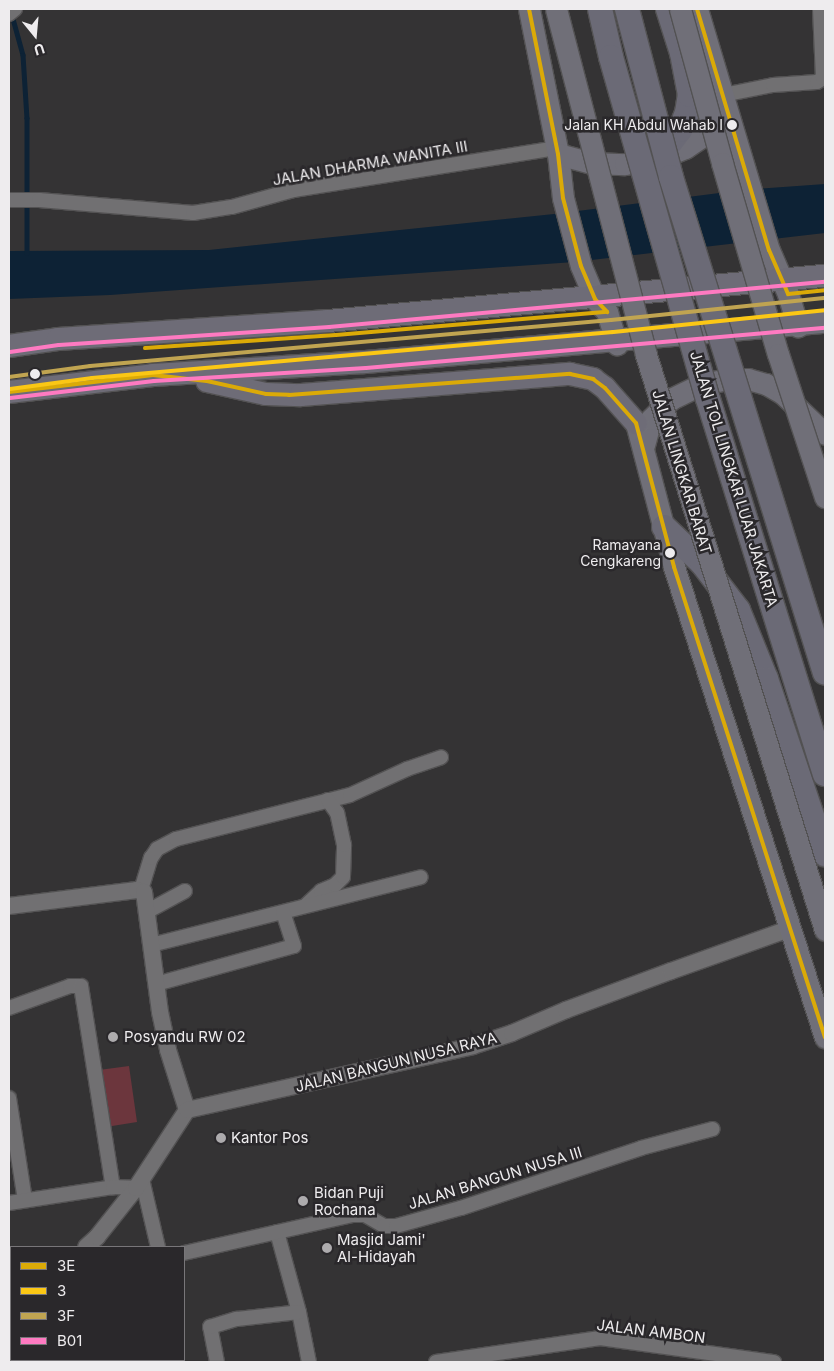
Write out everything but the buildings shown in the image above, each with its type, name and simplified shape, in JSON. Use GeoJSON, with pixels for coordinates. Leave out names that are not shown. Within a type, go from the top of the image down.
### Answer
{"type":"FeatureCollection","features":[{"type":"Feature","properties":{"kind":"highway","name":"JALAN TOL LINGKAR LUAR JAKARTA"},"geometry":{"type":"LineString","coordinates":[[600,9],[611,57],[708,399],[825,774]]}},
{"type":"Feature","properties":{"kind":"highway","name":"JALAN TOL LINGKAR LUAR JAKARTA"},"geometry":{"type":"LineString","coordinates":[[627,9],[671,176],[825,673]]}},
{"type":"Feature","properties":{"kind":"highway"},"geometry":{"type":"LineString","coordinates":[[658,159],[680,130],[687,113],[690,95],[682,53],[668,9]]}},
{"type":"Feature","properties":{"kind":"highway"},"geometry":{"type":"LineString","coordinates":[[9,346],[58,339],[328,321],[595,299],[825,276]]}},
{"type":"Feature","properties":{"kind":"highway"},"geometry":{"type":"LineString","coordinates":[[9,392],[153,375],[365,362],[797,326],[825,322]]}},
{"type":"Feature","properties":{"kind":"highway"},"geometry":{"type":"LineString","coordinates":[[326,394],[365,362]]}},
{"type":"Feature","properties":{"kind":"highway"},"geometry":{"type":"LineString","coordinates":[[153,375],[207,381],[266,394],[326,394],[570,374],[593,379],[605,388],[636,423]]}},
{"type":"Feature","properties":{"kind":"highway"},"geometry":{"type":"LineString","coordinates":[[664,527],[702,563],[738,610],[766,679],[825,854]]}},
{"type":"Feature","properties":{"kind":"main road"},"geometry":{"type":"LineString","coordinates":[[529,9],[558,151],[562,198],[581,266],[595,299],[607,312],[617,341]]}},
{"type":"Feature","properties":{"kind":"main road","name":"JALAN LINGKAR BARAT"},"geometry":{"type":"LineString","coordinates":[[556,9],[646,355],[825,930]]}},
{"type":"Feature","properties":{"kind":"main road"},"geometry":{"type":"LineString","coordinates":[[680,9],[722,163],[778,354],[825,497]]}},
{"type":"Feature","properties":{"kind":"main road"},"geometry":{"type":"LineString","coordinates":[[698,9],[769,250],[782,280],[797,326]]}},
{"type":"Feature","properties":{"kind":"main road"},"geometry":{"type":"LineString","coordinates":[[558,151],[591,163],[625,164],[658,159],[685,148],[709,132],[726,102]]}},
{"type":"Feature","properties":{"kind":"main road"},"geometry":{"type":"LineString","coordinates":[[644,445],[651,419],[671,399],[700,385],[725,380],[748,379],[766,384],[783,394],[825,434]]}},
{"type":"Feature","properties":{"kind":"main road","name":"JALAN LINGKAR BARAT"},"geometry":{"type":"LineString","coordinates":[[636,423],[644,445],[674,567],[825,1037]]}},
{"type":"Feature","properties":{"kind":"street"},"geometry":{"type":"LineString","coordinates":[[9,14],[15,9]]}},
{"type":"Feature","properties":{"kind":"street"},"geometry":{"type":"LineString","coordinates":[[726,102],[773,85],[821,85],[824,69],[824,26],[820,9]]}},
{"type":"Feature","properties":{"kind":"street","name":"JALAN DHARMA WANITA III"},"geometry":{"type":"LineString","coordinates":[[14,200],[39,200],[193,213],[232,207],[294,190],[558,151]]}},
{"type":"Feature","properties":{"kind":"street"},"geometry":{"type":"LineString","coordinates":[[141,890],[150,858],[157,849],[176,839],[350,795],[441,757]]}},
{"type":"Feature","properties":{"kind":"street"},"geometry":{"type":"LineString","coordinates":[[304,907],[320,891],[339,883],[343,877],[344,845],[336,813],[328,800]]}},
{"type":"Feature","properties":{"kind":"street"},"geometry":{"type":"LineString","coordinates":[[151,945],[421,877]]}},
{"type":"Feature","properties":{"kind":"street"},"geometry":{"type":"LineString","coordinates":[[9,906],[141,890]]}},
{"type":"Feature","properties":{"kind":"street"},"geometry":{"type":"LineString","coordinates":[[87,1246],[97,1237],[139,1184],[187,1110],[168,1050],[156,984],[148,911],[145,894],[141,890]]}},
{"type":"Feature","properties":{"kind":"street"},"geometry":{"type":"LineString","coordinates":[[148,911],[185,892]]}},
{"type":"Feature","properties":{"kind":"street"},"geometry":{"type":"LineString","coordinates":[[156,984],[294,946],[283,913]]}},
{"type":"Feature","properties":{"kind":"street","name":"JALAN BANGUN NUSA RAYA"},"geometry":{"type":"LineString","coordinates":[[187,1110],[473,1046],[512,1033],[566,1010],[671,971],[789,929]]}},
{"type":"Feature","properties":{"kind":"street"},"geometry":{"type":"LineString","coordinates":[[9,1008],[78,985],[82,993],[113,1188]]}},
{"type":"Feature","properties":{"kind":"street"},"geometry":{"type":"LineString","coordinates":[[9,1098],[25,1200]]}},
{"type":"Feature","properties":{"kind":"street","name":"JALAN BANGUN NUSA III"},"geometry":{"type":"LineString","coordinates":[[185,1253],[359,1214],[366,1215],[384,1226],[396,1226],[461,1208],[641,1148],[714,1129]]}},
{"type":"Feature","properties":{"kind":"street"},"geometry":{"type":"LineString","coordinates":[[9,1203],[139,1184]]}},
{"type":"Feature","properties":{"kind":"street"},"geometry":{"type":"LineString","coordinates":[[139,1184],[158,1246]]}},
{"type":"Feature","properties":{"kind":"street"},"geometry":{"type":"LineString","coordinates":[[276,1232],[299,1312],[309,1362]]}},
{"type":"Feature","properties":{"kind":"street"},"geometry":{"type":"LineString","coordinates":[[217,1362],[210,1327],[237,1319],[299,1312]]}},
{"type":"Feature","properties":{"kind":"street","name":"JALAN AMBON"},"geometry":{"type":"LineString","coordinates":[[436,1362],[600,1338],[708,1358],[773,1362]]}},
{"type":"Feature","properties":{"kind":"shaded area"},"geometry":{"type":"Polygon","coordinates":[[[129,1066],[137,1122],[106,1127],[99,1070],[129,1066]]]}},
{"type":"Feature","properties":{"kind":"water"},"geometry":{"type":"Polygon","coordinates":[[[825,184],[825,233],[574,262],[110,295],[9,299],[9,251],[209,250],[554,214],[743,190],[825,184]]]}},
{"type":"Feature","properties":{"kind":"waterway"},"geometry":{"type":"LineString","coordinates":[[12,15],[23,55],[27,118],[27,253]]}},
{"type":"Feature","properties":{"kind":"transit line","name":"3E"},"geometry":{"type":"LineString","coordinates":[[529,9],[558,154],[563,198],[581,266],[595,299],[607,312]]}},
{"type":"Feature","properties":{"kind":"transit line","name":"3E"},"geometry":{"type":"LineString","coordinates":[[697,9],[769,250],[788,294],[825,290]]}},
{"type":"Feature","properties":{"kind":"transit line","name":"B01"},"geometry":{"type":"LineString","coordinates":[[10,352],[59,345],[329,327],[825,282]]}},
{"type":"Feature","properties":{"kind":"transit line","name":"3F"},"geometry":{"type":"LineString","coordinates":[[9,377],[90,366],[611,320],[824,298]]}},
{"type":"Feature","properties":{"kind":"transit line","name":"3"},"geometry":{"type":"LineString","coordinates":[[10,389],[92,378],[613,332],[825,310]]}},
{"type":"Feature","properties":{"kind":"transit line","name":"3E"},"geometry":{"type":"LineString","coordinates":[[145,348],[336,335],[607,312]]}},
{"type":"Feature","properties":{"kind":"transit line","name":"B01"},"geometry":{"type":"LineString","coordinates":[[10,398],[154,381],[366,368],[825,328]]}},
{"type":"Feature","properties":{"kind":"transit line","name":"3E"},"geometry":{"type":"LineString","coordinates":[[9,392],[153,375],[207,381],[266,394],[289,395],[570,374],[593,379],[605,388],[636,423],[674,567],[825,1037]]}},
{"type":"Feature","properties":{"kind":"place","name":"Jalan KH Abdul Wahab I"},"geometry":{"type":"Point","coordinates":[732,125]}},
{"type":"Feature","properties":{"kind":"place","name":"Ramayana Cengkareng"},"geometry":{"type":"Point","coordinates":[670,553]}},
{"type":"Feature","properties":{"kind":"place","name":"Posyandu RW 02"},"geometry":{"type":"Point","coordinates":[113,1037]}},
{"type":"Feature","properties":{"kind":"place","name":"Kantor Pos"},"geometry":{"type":"Point","coordinates":[221,1138]}},
{"type":"Feature","properties":{"kind":"place","name":"Bidan Puji Rochana"},"geometry":{"type":"Point","coordinates":[303,1201]}},
{"type":"Feature","properties":{"kind":"place","name":"Masjid Jami' Al-Hidayah"},"geometry":{"type":"Point","coordinates":[327,1248]}}]}
